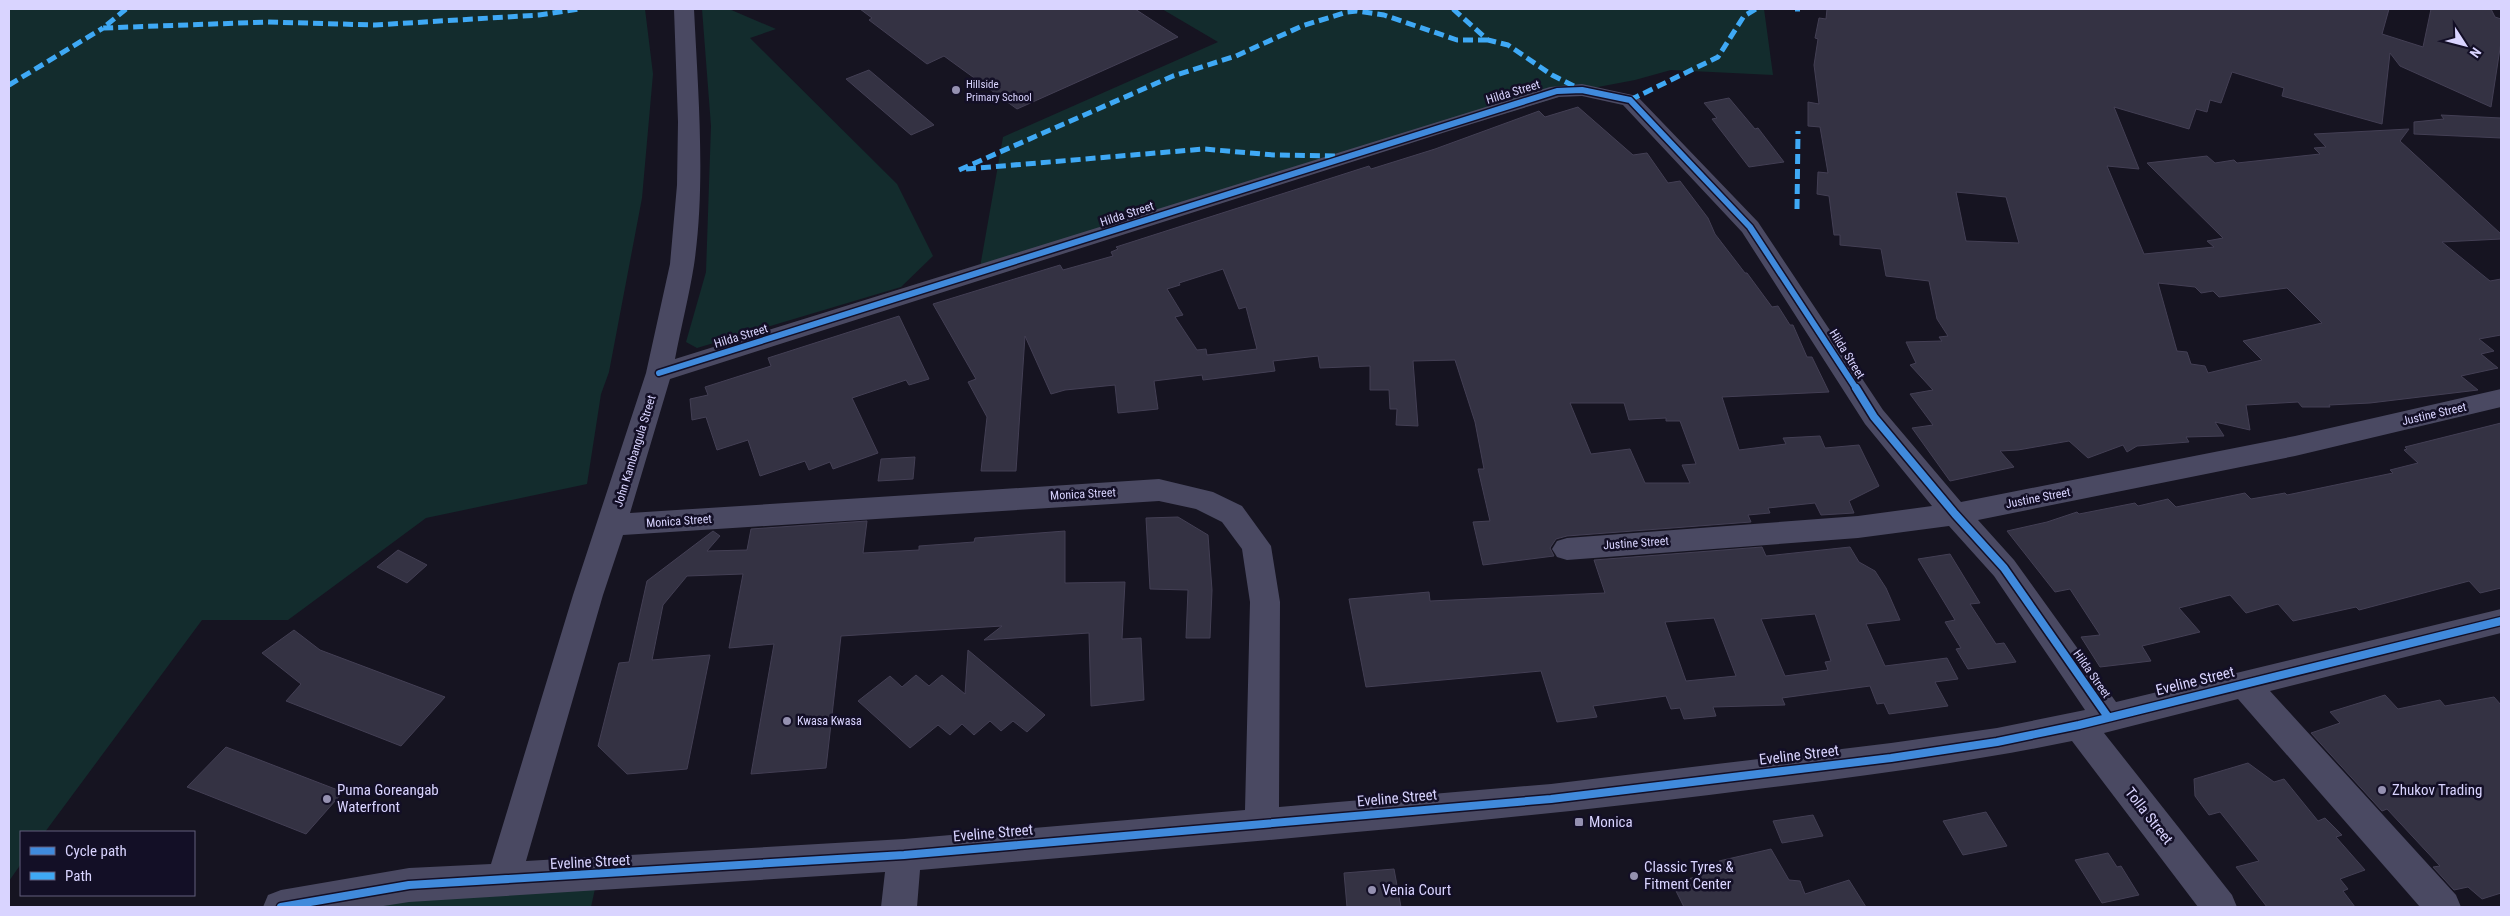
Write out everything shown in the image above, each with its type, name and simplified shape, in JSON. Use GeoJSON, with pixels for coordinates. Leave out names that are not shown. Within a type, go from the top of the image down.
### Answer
{"type":"FeatureCollection","features":[{"type":"Feature","properties":{"kind":"street","name":"John Kambangula Street"},"geometry":{"type":"LineString","coordinates":[[503,880],[588,596],[659,373],[682,264],[688,186],[689,122],[684,9]]}},
{"type":"Feature","properties":{"kind":"street","name":"Hilda Street"},"geometry":{"type":"LineString","coordinates":[[659,373],[907,297],[1362,150],[1557,91],[1582,90],[1630,100],[1750,227],[1789,284],[1874,417],[1955,514],[2004,568],[2093,721]]}},
{"type":"Feature","properties":{"kind":"street","name":"Justine Street"},"geometry":{"type":"LineString","coordinates":[[1567,548],[1858,527],[1955,514],[2295,446],[2501,398]]}},
{"type":"Feature","properties":{"kind":"street","name":"Monica Street"},"geometry":{"type":"LineString","coordinates":[[612,525],[1108,492],[1159,490],[1203,500],[1232,514],[1256,546],[1265,602],[1262,823]]}},
{"type":"Feature","properties":{"kind":"street","name":"Eveline Street"},"geometry":{"type":"LineString","coordinates":[[281,907],[409,885],[904,855],[1551,798],[1862,762],[1997,742],[2093,721],[2501,621]]}},
{"type":"Feature","properties":{"kind":"street"},"geometry":{"type":"LineString","coordinates":[[2244,684],[2443,907]]}},
{"type":"Feature","properties":{"kind":"street","name":"Tolla Street"},"geometry":{"type":"LineString","coordinates":[[2093,721],[2219,907]]}},
{"type":"Feature","properties":{"kind":"street"},"geometry":{"type":"LineString","coordinates":[[899,907],[904,855]]}},
{"type":"Feature","properties":{"kind":"green space"},"geometry":{"type":"Polygon","coordinates":[[[9,9],[645,9],[653,74],[642,198],[609,372],[601,394],[587,484],[426,518],[288,620],[202,620],[46,831],[20,831],[20,865],[9,881],[9,9]]]}},
{"type":"Feature","properties":{"kind":"green space"},"geometry":{"type":"Polygon","coordinates":[[[702,9],[729,9],[776,29],[750,38],[897,184],[933,256],[901,287],[697,348],[686,342],[706,272],[711,126],[702,9]]]}},
{"type":"Feature","properties":{"kind":"green space"},"geometry":{"type":"Polygon","coordinates":[[[1162,9],[1764,9],[1773,75],[1671,70],[1635,80],[1582,90],[979,273],[1003,137],[1218,42],[1162,9]]]}},
{"type":"Feature","properties":{"kind":"green space"},"geometry":{"type":"Polygon","coordinates":[[[598,875],[591,907],[281,907],[303,903],[598,875]]]}},
{"type":"Feature","properties":{"kind":"building"},"geometry":{"type":"Polygon","coordinates":[[[860,9],[1135,9],[1178,37],[1017,109],[944,56],[927,64],[869,20],[872,18],[860,9]]]}},
{"type":"Feature","properties":{"kind":"building"},"geometry":{"type":"Polygon","coordinates":[[[1827,9],[2389,9],[2382,34],[2423,47],[2431,9],[2491,9],[2495,17],[2501,19],[2501,42],[2491,107],[2400,66],[2390,53],[2382,124],[2282,96],[2284,88],[2232,72],[2221,103],[2210,100],[2207,112],[2196,109],[2189,129],[2114,107],[2139,169],[2107,166],[2144,254],[2214,247],[2207,241],[2223,238],[2147,163],[2207,156],[2215,163],[2234,160],[2237,163],[2320,154],[2314,148],[2326,147],[2314,134],[2409,129],[2400,141],[2501,234],[2501,239],[2442,242],[2490,281],[2501,279],[2501,335],[2479,339],[2494,351],[2481,354],[2498,368],[2461,376],[2478,390],[2370,403],[2329,405],[2330,407],[2302,407],[2298,402],[2246,405],[2250,430],[2215,422],[2224,436],[2186,437],[2189,442],[2137,446],[2127,452],[2123,445],[2088,458],[2069,441],[2018,450],[2000,451],[2014,467],[1950,481],[1912,428],[1933,425],[1910,394],[1933,390],[1910,365],[1916,363],[1906,342],[1942,341],[1939,337],[1948,336],[1937,319],[1929,281],[1886,276],[1881,249],[1840,245],[1840,235],[1834,235],[1829,196],[1817,194],[1818,172],[1828,173],[1820,127],[1808,126],[1808,102],[1819,104],[1814,65],[1818,39],[1815,38],[1819,18],[1826,19],[1827,9]],[[1956,192],[1966,241],[2019,243],[2006,197],[1956,192]],[[2158,283],[2177,351],[2187,352],[2191,364],[2205,366],[2208,373],[2262,360],[2243,341],[2322,323],[2287,288],[2219,297],[2213,291],[2201,293],[2195,287],[2158,283]]]}},
{"type":"Feature","properties":{"kind":"building"},"geometry":{"type":"Polygon","coordinates":[[[869,70],[934,125],[911,135],[846,79],[869,70]]]}},
{"type":"Feature","properties":{"kind":"building"},"geometry":{"type":"Polygon","coordinates":[[[1729,98],[1755,129],[1758,128],[1784,162],[1749,167],[1712,119],[1717,118],[1704,103],[1729,98]]]}},
{"type":"Feature","properties":{"kind":"building"},"geometry":{"type":"Polygon","coordinates":[[[1578,107],[1633,155],[1647,153],[1668,183],[1680,181],[1708,218],[1715,234],[1745,273],[1747,273],[1772,307],[1778,306],[1790,325],[1793,325],[1807,357],[1812,357],[1829,392],[1722,397],[1739,450],[1786,444],[1783,438],[1820,436],[1825,448],[1859,445],[1879,486],[1849,501],[1854,513],[1821,515],[1815,503],[1768,508],[1770,513],[1748,515],[1751,522],[1567,536],[1556,539],[1550,548],[1554,556],[1483,565],[1473,522],[1490,521],[1478,469],[1484,469],[1475,422],[1455,360],[1413,361],[1418,426],[1396,425],[1397,409],[1390,409],[1389,390],[1370,390],[1370,366],[1320,368],[1318,356],[1273,361],[1275,371],[1203,380],[1202,375],[1154,381],[1158,409],[1118,413],[1115,385],[1065,390],[1051,394],[1025,336],[1016,471],[981,471],[987,417],[968,382],[976,379],[933,304],[1060,265],[1063,270],[1113,256],[1111,252],[1118,249],[1116,247],[1369,166],[1371,169],[1435,149],[1539,111],[1545,117],[1578,107]],[[1223,269],[1179,283],[1180,285],[1167,289],[1183,315],[1175,317],[1197,350],[1206,349],[1207,355],[1257,349],[1246,307],[1239,309],[1223,269]],[[1570,403],[1591,454],[1630,449],[1645,483],[1690,483],[1682,465],[1696,464],[1680,421],[1666,421],[1666,418],[1629,420],[1624,403],[1570,403]]]}},
{"type":"Feature","properties":{"kind":"building"},"geometry":{"type":"Polygon","coordinates":[[[2441,115],[2501,118],[2501,138],[2414,134],[2414,122],[2444,119],[2441,115]]]}},
{"type":"Feature","properties":{"kind":"building"},"geometry":{"type":"Polygon","coordinates":[[[899,316],[929,379],[909,385],[906,380],[852,398],[878,453],[833,469],[830,462],[809,470],[805,461],[760,476],[748,440],[717,450],[706,417],[692,420],[690,399],[708,395],[705,387],[771,366],[768,358],[899,316]]]}},
{"type":"Feature","properties":{"kind":"building"},"geometry":{"type":"Polygon","coordinates":[[[2501,423],[2501,588],[2480,593],[2469,581],[2359,610],[2356,607],[2293,621],[2278,604],[2246,613],[2230,595],[2179,608],[2200,632],[2142,646],[2151,661],[2100,667],[2081,637],[2100,635],[2070,589],[2055,592],[2007,531],[2047,522],[2077,512],[2079,514],[2135,503],[2138,506],[2168,499],[2176,507],[2245,493],[2251,499],[2285,493],[2287,495],[2393,473],[2390,470],[2418,463],[2404,450],[2407,449],[2405,447],[2501,423]]]}},
{"type":"Feature","properties":{"kind":"building"},"geometry":{"type":"Polygon","coordinates":[[[915,457],[913,479],[878,481],[881,459],[915,457]]]}},
{"type":"Feature","properties":{"kind":"building"},"geometry":{"type":"Polygon","coordinates":[[[1178,517],[1208,535],[1212,590],[1210,638],[1186,638],[1188,590],[1150,589],[1146,518],[1178,517]]]}},
{"type":"Feature","properties":{"kind":"building"},"geometry":{"type":"Polygon","coordinates":[[[867,521],[863,553],[919,550],[919,546],[974,542],[975,538],[1065,531],[1065,583],[1125,582],[1122,639],[1141,638],[1144,700],[1091,706],[1089,633],[984,640],[1002,626],[841,636],[826,768],[751,774],[774,644],[729,648],[743,574],[687,576],[663,605],[652,660],[710,655],[687,769],[627,774],[598,746],[619,663],[629,662],[647,581],[713,531],[720,536],[707,551],[747,550],[751,529],[867,521]]]}},
{"type":"Feature","properties":{"kind":"building"},"geometry":{"type":"Polygon","coordinates":[[[1762,547],[1766,556],[1850,547],[1859,562],[1875,571],[1886,588],[1900,620],[1866,624],[1885,666],[1947,658],[1958,679],[1935,682],[1948,706],[1889,714],[1884,703],[1877,704],[1870,686],[1782,698],[1785,705],[1713,707],[1716,716],[1684,719],[1680,708],[1671,709],[1666,696],[1593,706],[1597,717],[1557,722],[1541,671],[1366,687],[1349,599],[1429,592],[1430,601],[1605,593],[1594,560],[1762,547]],[[1815,614],[1761,619],[1785,676],[1828,670],[1825,662],[1831,661],[1815,614]],[[1714,618],[1665,622],[1686,681],[1736,676],[1714,618]]]}},
{"type":"Feature","properties":{"kind":"building"},"geometry":{"type":"Polygon","coordinates":[[[398,550],[427,565],[407,583],[377,567],[398,550]]]}},
{"type":"Feature","properties":{"kind":"building"},"geometry":{"type":"Polygon","coordinates":[[[1950,554],[1980,603],[1970,604],[1996,644],[2004,643],[2016,662],[1968,669],[1956,649],[1961,648],[1945,622],[1955,620],[1918,559],[1950,554]]]}},
{"type":"Feature","properties":{"kind":"building"},"geometry":{"type":"Polygon","coordinates":[[[294,630],[320,650],[445,697],[401,746],[286,701],[301,684],[262,653],[294,630]]]}},
{"type":"Feature","properties":{"kind":"building"},"geometry":{"type":"Polygon","coordinates":[[[968,650],[1045,715],[1027,732],[1013,721],[1001,731],[990,721],[974,735],[962,724],[950,735],[938,725],[910,748],[858,701],[890,676],[902,687],[916,675],[929,686],[942,675],[965,694],[968,650]]]}},
{"type":"Feature","properties":{"kind":"building"},"geometry":{"type":"Polygon","coordinates":[[[2385,695],[2398,709],[2440,700],[2445,706],[2494,697],[2501,705],[2501,893],[2482,899],[2468,887],[2454,890],[2433,867],[2440,866],[2387,809],[2382,811],[2311,733],[2340,723],[2330,712],[2385,695]]]}},
{"type":"Feature","properties":{"kind":"building"},"geometry":{"type":"Polygon","coordinates":[[[226,747],[343,792],[306,834],[187,787],[226,747]]]}},
{"type":"Feature","properties":{"kind":"building"},"geometry":{"type":"Polygon","coordinates":[[[2248,763],[2274,782],[2284,779],[2318,821],[2325,818],[2342,835],[2336,837],[2365,870],[2340,879],[2348,889],[2343,891],[2355,907],[2267,907],[2236,867],[2259,861],[2220,812],[2209,815],[2195,796],[2194,779],[2248,763]]]}},
{"type":"Feature","properties":{"kind":"building"},"geometry":{"type":"Polygon","coordinates":[[[1986,812],[2007,846],[1963,855],[1943,821],[1986,812]]]}},
{"type":"Feature","properties":{"kind":"building"},"geometry":{"type":"Polygon","coordinates":[[[1813,815],[1823,836],[1782,843],[1773,821],[1813,815]]]}},
{"type":"Feature","properties":{"kind":"building"},"geometry":{"type":"Polygon","coordinates":[[[1771,849],[1789,880],[1800,881],[1805,894],[1849,880],[1866,907],[1684,907],[1672,883],[1723,870],[1719,861],[1771,849]]]}},
{"type":"Feature","properties":{"kind":"building"},"geometry":{"type":"Polygon","coordinates":[[[2108,853],[2117,867],[2121,866],[2139,895],[2102,903],[2075,860],[2108,853]]]}},
{"type":"Feature","properties":{"kind":"building","name":"Venia Court"},"geometry":{"type":"Polygon","coordinates":[[[1394,869],[1401,907],[1347,907],[1344,873],[1394,869]]]}},
{"type":"Feature","properties":{"kind":"marked path"},"geometry":{"type":"LineString","coordinates":[[126,9],[103,28],[171,24],[268,22],[375,25],[539,15],[579,9]]}},
{"type":"Feature","properties":{"kind":"marked path"},"geometry":{"type":"LineString","coordinates":[[1453,9],[1488,40],[1508,45],[1552,75],[1578,88]]}},
{"type":"Feature","properties":{"kind":"marked path"},"geometry":{"type":"LineString","coordinates":[[1630,100],[1718,57],[1730,35],[1744,16],[1756,9]]}},
{"type":"Feature","properties":{"kind":"marked path"},"geometry":{"type":"LineString","coordinates":[[1795,9],[1800,9]]}},
{"type":"Feature","properties":{"kind":"marked path"},"geometry":{"type":"LineString","coordinates":[[959,170],[1173,76],[1236,56],[1302,26],[1347,12],[1357,11],[1384,15],[1457,40],[1488,40]]}},
{"type":"Feature","properties":{"kind":"marked path"},"geometry":{"type":"LineString","coordinates":[[9,85],[103,28]]}},
{"type":"Feature","properties":{"kind":"marked path"},"geometry":{"type":"LineString","coordinates":[[1797,209],[1798,131]]}},
{"type":"Feature","properties":{"kind":"marked path"},"geometry":{"type":"LineString","coordinates":[[966,169],[1204,149],[1274,155],[1335,156]]}},
{"type":"Feature","properties":{"kind":"cycle path"},"geometry":{"type":"LineString","coordinates":[[659,373],[1557,91],[1582,90],[1630,100],[1750,227],[1789,284],[1874,417],[1955,514],[2004,568],[2108,717]]}},
{"type":"Feature","properties":{"kind":"cycle path"},"geometry":{"type":"LineString","coordinates":[[281,907],[409,885],[904,855],[1551,799],[1891,758],[1997,742],[2079,725],[2501,621]]}},
{"type":"Feature","properties":{"kind":"place","name":"Hillside Primary School"},"geometry":{"type":"Point","coordinates":[956,90]}},
{"type":"Feature","properties":{"kind":"place","name":"Kwasa Kwasa"},"geometry":{"type":"Point","coordinates":[787,721]}},
{"type":"Feature","properties":{"kind":"place","name":"Zhukov Trading"},"geometry":{"type":"Point","coordinates":[2382,790]}},
{"type":"Feature","properties":{"kind":"place","name":"Puma Goreangab Waterfront"},"geometry":{"type":"Point","coordinates":[327,799]}},
{"type":"Feature","properties":{"kind":"place","name":"Monica"},"geometry":{"type":"Point","coordinates":[1579,822]}},
{"type":"Feature","properties":{"kind":"place","name":"Classic Tyres & Fitment Center"},"geometry":{"type":"Point","coordinates":[1634,876]}},
{"type":"Feature","properties":{"kind":"place","name":"Venia Court"},"geometry":{"type":"Point","coordinates":[1372,890]}}]}
